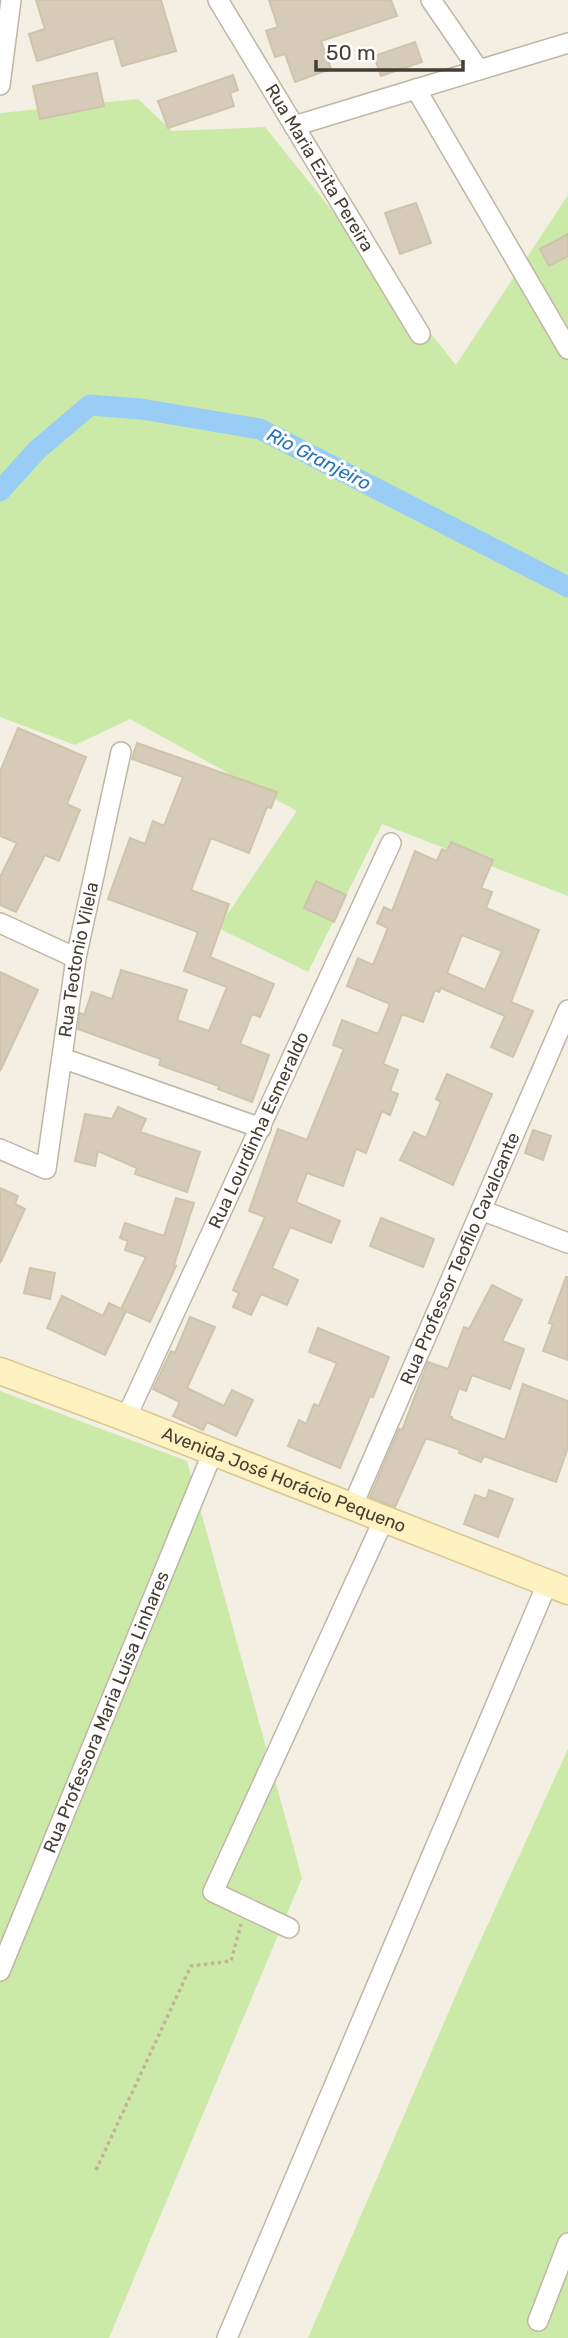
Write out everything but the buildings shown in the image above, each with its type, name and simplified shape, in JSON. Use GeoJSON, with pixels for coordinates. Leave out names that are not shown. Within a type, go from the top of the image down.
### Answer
{"type":"FeatureCollection","features":[{"type":"Feature","properties":{"kind":"street"},"geometry":{"type":"LineString","coordinates":[[0,85],[11,0]]}},
{"type":"Feature","properties":{"kind":"street","name":"Rua Maria Ezita Pereira"},"geometry":{"type":"LineString","coordinates":[[218,0],[420,334]]}},
{"type":"Feature","properties":{"kind":"street"},"geometry":{"type":"LineString","coordinates":[[431,0],[479,70]]}},
{"type":"Feature","properties":{"kind":"street"},"geometry":{"type":"LineString","coordinates":[[294,126],[568,44]]}},
{"type":"Feature","properties":{"kind":"street"},"geometry":{"type":"LineString","coordinates":[[416,89],[568,349]]}},
{"type":"Feature","properties":{"kind":"street","name":"Rua Teotonio Vilela"},"geometry":{"type":"LineString","coordinates":[[0,1149],[46,1169],[76,958],[121,752]]}},
{"type":"Feature","properties":{"kind":"street","name":"Rua Lourdinha Esmeraldo"},"geometry":{"type":"LineString","coordinates":[[125,1418],[391,843]]}},
{"type":"Feature","properties":{"kind":"street"},"geometry":{"type":"LineString","coordinates":[[0,923],[76,958]]}},
{"type":"Feature","properties":{"kind":"street","name":"Rua Professor Teofilo Cavalcante"},"geometry":{"type":"LineString","coordinates":[[352,1507],[568,1010]]}},
{"type":"Feature","properties":{"kind":"street"},"geometry":{"type":"LineString","coordinates":[[62,1058],[261,1128]]}},
{"type":"Feature","properties":{"kind":"street"},"geometry":{"type":"LineString","coordinates":[[481,1210],[568,1243]]}},
{"type":"Feature","properties":{"kind":"street","name":"Avenida José Horácio Pequeno"},"geometry":{"type":"LineString","coordinates":[[0,1371],[558,1588]]}},
{"type":"Feature","properties":{"kind":"street","name":"Rua Professora Maria Luisa Linhares"},"geometry":{"type":"LineString","coordinates":[[0,1971],[212,1454]]}},
{"type":"Feature","properties":{"kind":"street"},"geometry":{"type":"LineString","coordinates":[[289,1928],[214,1892],[384,1519]]}},
{"type":"Feature","properties":{"kind":"street"},"geometry":{"type":"LineString","coordinates":[[227,2338],[558,1588]]}},
{"type":"Feature","properties":{"kind":"street"},"geometry":{"type":"LineString","coordinates":[[538,2322],[568,2243]]}},
{"type":"Feature","properties":{"kind":"path"},"geometry":{"type":"LineString","coordinates":[[96,2170],[191,1966],[231,1961],[246,1908]]}},
{"type":"Feature","properties":{"kind":"green space"},"geometry":{"type":"Polygon","coordinates":[[[138,99],[172,131],[265,127],[456,365],[568,195],[568,896],[382,824],[308,972],[218,928],[297,811],[130,719],[75,745],[0,717],[0,113],[138,99]]]}},
{"type":"Feature","properties":{"kind":"green space"},"geometry":{"type":"Polygon","coordinates":[[[0,1391],[187,1461],[302,1878],[109,2338],[0,2338],[0,1391]]]}},
{"type":"Feature","properties":{"kind":"green space"},"geometry":{"type":"Polygon","coordinates":[[[568,1749],[568,2338],[308,2338],[462,1981],[568,1749]]]}},
{"type":"Feature","properties":{"kind":"waterway","name":"Rio Granjeiro"},"geometry":{"type":"LineString","coordinates":[[0,491],[37,450],[90,405],[141,409],[260,429],[568,587]]}}]}
